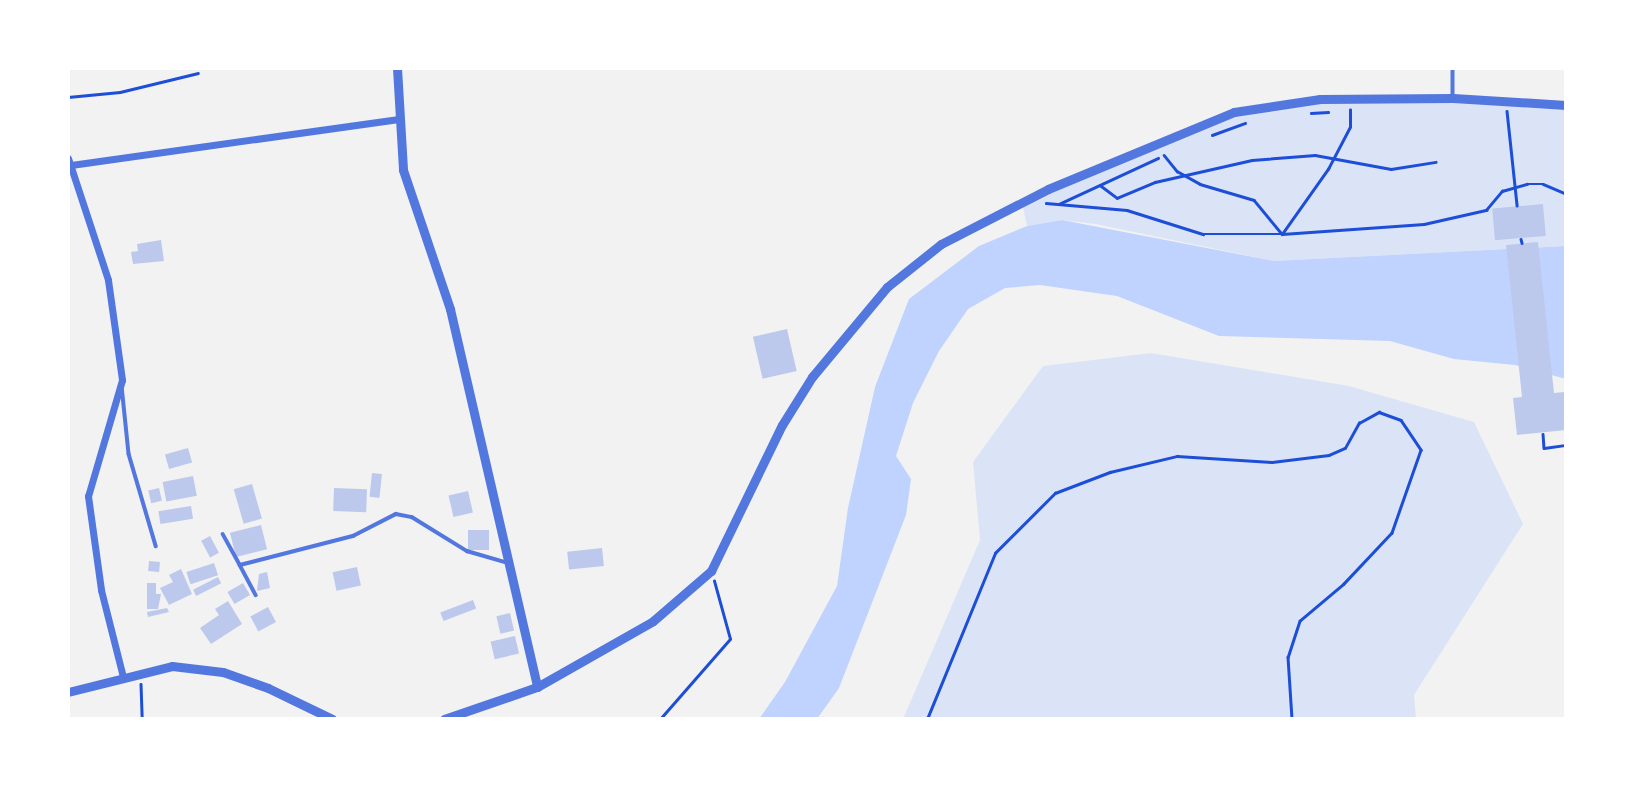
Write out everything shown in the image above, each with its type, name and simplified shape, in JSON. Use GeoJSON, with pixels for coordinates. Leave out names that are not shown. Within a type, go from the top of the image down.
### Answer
{"type":"FeatureCollection","features":[{"type":"Feature","properties":{"kind":"street"},"geometry":{"type":"LineString","coordinates":[[397,68],[403,170],[450,310],[537,687]]}},
{"type":"Feature","properties":{"kind":"street"},"geometry":{"type":"LineString","coordinates":[[444,719],[537,687],[653,621],[711,572],[782,425],[843,337],[887,287],[941,244],[1022,203],[1234,112],[1320,99],[1453,98],[1566,105]]}},
{"type":"Feature","properties":{"kind":"street"},"geometry":{"type":"LineString","coordinates":[[123,677],[102,590],[88,496],[122,380],[107,280],[70,162],[399,119]]}},
{"type":"Feature","properties":{"kind":"street"},"geometry":{"type":"LineString","coordinates":[[68,692],[98,682],[172,666],[223,672],[268,688],[332,719]]}},
{"type":"Feature","properties":{"kind":"lane"},"geometry":{"type":"LineString","coordinates":[[1453,68],[1453,98]]}},
{"type":"Feature","properties":{"kind":"lane"},"geometry":{"type":"LineString","coordinates":[[122,380],[129,454],[156,546]]}},
{"type":"Feature","properties":{"kind":"lane"},"geometry":{"type":"LineString","coordinates":[[240,565],[353,537],[396,514],[412,517],[467,551],[510,563]]}},
{"type":"Feature","properties":{"kind":"lane"},"geometry":{"type":"LineString","coordinates":[[223,534],[256,595]]}},
{"type":"Feature","properties":{"kind":"path"},"geometry":{"type":"LineString","coordinates":[[68,97],[120,92],[198,73]]}},
{"type":"Feature","properties":{"kind":"path"},"geometry":{"type":"LineString","coordinates":[[1505,101],[1517,205]]}},
{"type":"Feature","properties":{"kind":"path"},"geometry":{"type":"LineString","coordinates":[[1297,115],[1361,109]]}},
{"type":"Feature","properties":{"kind":"path"},"geometry":{"type":"LineString","coordinates":[[1282,234],[1334,157],[1350,127],[1350,110]]}},
{"type":"Feature","properties":{"kind":"path"},"geometry":{"type":"LineString","coordinates":[[1495,113],[1507,114]]}},
{"type":"Feature","properties":{"kind":"path"},"geometry":{"type":"LineString","coordinates":[[1208,137],[1258,118]]}},
{"type":"Feature","properties":{"kind":"path"},"geometry":{"type":"LineString","coordinates":[[1059,204],[1173,150]]}},
{"type":"Feature","properties":{"kind":"path"},"geometry":{"type":"LineString","coordinates":[[1164,155],[1185,176],[1254,200],[1282,234]]}},
{"type":"Feature","properties":{"kind":"path"},"geometry":{"type":"LineString","coordinates":[[1100,185],[1117,198],[1185,176],[1252,160],[1334,157],[1391,169],[1435,162]]}},
{"type":"Feature","properties":{"kind":"path"},"geometry":{"type":"LineString","coordinates":[[1022,203],[1127,210],[1203,234],[1282,234],[1436,221],[1486,210],[1502,191],[1515,186],[1543,184],[1564,193],[1566,187]]}},
{"type":"Feature","properties":{"kind":"path"},"geometry":{"type":"LineString","coordinates":[[928,719],[995,553],[1055,493],[1110,472],[1177,456],[1272,462],[1328,455],[1345,448],[1359,423],[1379,412],[1401,421],[1421,450],[1392,533],[1344,584],[1300,621],[1288,657],[1292,719]]}},
{"type":"Feature","properties":{"kind":"path"},"geometry":{"type":"LineString","coordinates":[[1543,434],[1544,448],[1566,446]]}},
{"type":"Feature","properties":{"kind":"path"},"geometry":{"type":"LineString","coordinates":[[660,719],[730,639],[711,572]]}},
{"type":"Feature","properties":{"kind":"path"},"geometry":{"type":"LineString","coordinates":[[141,673],[142,719]]}},
{"type":"Feature","properties":{"kind":"shaded area"},"geometry":{"type":"Polygon","coordinates":[[[1320,99],[1566,104],[1566,246],[1274,261],[1095,224],[1062,220],[1027,226],[1022,203],[1234,112],[1320,99]]]}},
{"type":"Feature","properties":{"kind":"shaded area"},"geometry":{"type":"Polygon","coordinates":[[[1151,353],[1349,386],[1474,422],[1523,524],[1414,695],[1416,719],[903,719],[980,540],[973,462],[1043,366],[1151,353]]]}},
{"type":"Feature","properties":{"kind":"water"},"geometry":{"type":"Polygon","coordinates":[[[1062,220],[1274,261],[1566,246],[1566,379],[1515,365],[1454,359],[1390,341],[1219,336],[1117,296],[1040,285],[1005,288],[968,309],[939,351],[913,403],[896,456],[911,479],[906,515],[839,688],[817,719],[759,719],[785,682],[837,586],[848,508],[875,387],[909,299],[979,246],[1027,226],[1062,220]]]}},
{"type":"Feature","properties":{"kind":"building"},"geometry":{"type":"Polygon","coordinates":[[[1543,204],[1546,236],[1495,240],[1492,208],[1543,204]]]}},
{"type":"Feature","properties":{"kind":"building"},"geometry":{"type":"Polygon","coordinates":[[[161,240],[164,261],[133,264],[131,252],[138,251],[137,244],[161,240]]]}},
{"type":"Feature","properties":{"kind":"building"},"geometry":{"type":"Polygon","coordinates":[[[1538,242],[1554,393],[1565,392],[1566,430],[1517,435],[1513,398],[1522,397],[1506,245],[1538,242]]]}},
{"type":"Feature","properties":{"kind":"building"},"geometry":{"type":"Polygon","coordinates":[[[787,329],[797,371],[763,379],[753,337],[787,329]]]}},
{"type":"Feature","properties":{"kind":"building"},"geometry":{"type":"Polygon","coordinates":[[[188,448],[192,462],[169,469],[165,455],[188,448]]]}},
{"type":"Feature","properties":{"kind":"building"},"geometry":{"type":"Polygon","coordinates":[[[372,473],[382,474],[379,498],[369,497],[372,473]]]}},
{"type":"Feature","properties":{"kind":"building"},"geometry":{"type":"Polygon","coordinates":[[[193,476],[197,496],[166,502],[163,482],[193,476]]]}},
{"type":"Feature","properties":{"kind":"building"},"geometry":{"type":"Polygon","coordinates":[[[252,484],[262,519],[244,524],[234,489],[252,484]]]}},
{"type":"Feature","properties":{"kind":"building"},"geometry":{"type":"Polygon","coordinates":[[[159,488],[162,501],[151,503],[148,490],[159,488]]]}},
{"type":"Feature","properties":{"kind":"building"},"geometry":{"type":"Polygon","coordinates":[[[334,488],[367,489],[366,512],[333,511],[334,488]]]}},
{"type":"Feature","properties":{"kind":"building"},"geometry":{"type":"Polygon","coordinates":[[[468,491],[473,512],[453,517],[449,495],[468,491]]]}},
{"type":"Feature","properties":{"kind":"building"},"geometry":{"type":"Polygon","coordinates":[[[191,506],[193,519],[160,524],[158,511],[191,506]]]}},
{"type":"Feature","properties":{"kind":"building"},"geometry":{"type":"Polygon","coordinates":[[[261,525],[267,549],[236,557],[230,533],[261,525]]]}},
{"type":"Feature","properties":{"kind":"building"},"geometry":{"type":"Polygon","coordinates":[[[468,530],[489,530],[489,550],[468,550],[468,530]]]}},
{"type":"Feature","properties":{"kind":"building"},"geometry":{"type":"Polygon","coordinates":[[[210,536],[219,553],[210,557],[201,541],[210,536]]]}},
{"type":"Feature","properties":{"kind":"building"},"geometry":{"type":"Polygon","coordinates":[[[602,548],[604,566],[569,570],[567,552],[602,548]]]}},
{"type":"Feature","properties":{"kind":"building"},"geometry":{"type":"Polygon","coordinates":[[[149,561],[160,562],[159,572],[148,571],[149,561]]]}},
{"type":"Feature","properties":{"kind":"building"},"geometry":{"type":"Polygon","coordinates":[[[214,563],[218,575],[190,584],[186,572],[214,563]]]}},
{"type":"Feature","properties":{"kind":"building"},"geometry":{"type":"Polygon","coordinates":[[[357,567],[361,586],[336,591],[333,572],[357,567]]]}},
{"type":"Feature","properties":{"kind":"building"},"geometry":{"type":"Polygon","coordinates":[[[181,569],[192,594],[169,605],[160,588],[173,582],[169,575],[181,569]]]}},
{"type":"Feature","properties":{"kind":"building"},"geometry":{"type":"Polygon","coordinates":[[[267,572],[270,588],[257,591],[259,574],[267,572]]]}},
{"type":"Feature","properties":{"kind":"building"},"geometry":{"type":"Polygon","coordinates":[[[218,577],[221,583],[196,596],[193,590],[218,577]]]}},
{"type":"Feature","properties":{"kind":"building"},"geometry":{"type":"Polygon","coordinates":[[[147,583],[156,583],[156,594],[161,594],[158,609],[147,609],[147,583]]]}},
{"type":"Feature","properties":{"kind":"building"},"geometry":{"type":"Polygon","coordinates":[[[243,583],[250,595],[234,604],[227,592],[243,583]]]}},
{"type":"Feature","properties":{"kind":"building"},"geometry":{"type":"Polygon","coordinates":[[[473,600],[476,608],[444,621],[440,613],[473,600]]]}},
{"type":"Feature","properties":{"kind":"building"},"geometry":{"type":"Polygon","coordinates":[[[228,601],[242,624],[211,644],[200,628],[219,615],[215,609],[228,601]]]}},
{"type":"Feature","properties":{"kind":"building"},"geometry":{"type":"Polygon","coordinates":[[[268,607],[276,622],[258,631],[250,616],[268,607]]]}},
{"type":"Feature","properties":{"kind":"building"},"geometry":{"type":"Polygon","coordinates":[[[167,608],[169,612],[148,617],[147,612],[167,608]]]}},
{"type":"Feature","properties":{"kind":"building"},"geometry":{"type":"Polygon","coordinates":[[[510,613],[514,631],[500,634],[496,616],[510,613]]]}},
{"type":"Feature","properties":{"kind":"building"},"geometry":{"type":"Polygon","coordinates":[[[515,636],[519,654],[495,659],[491,642],[515,636]]]}}]}
